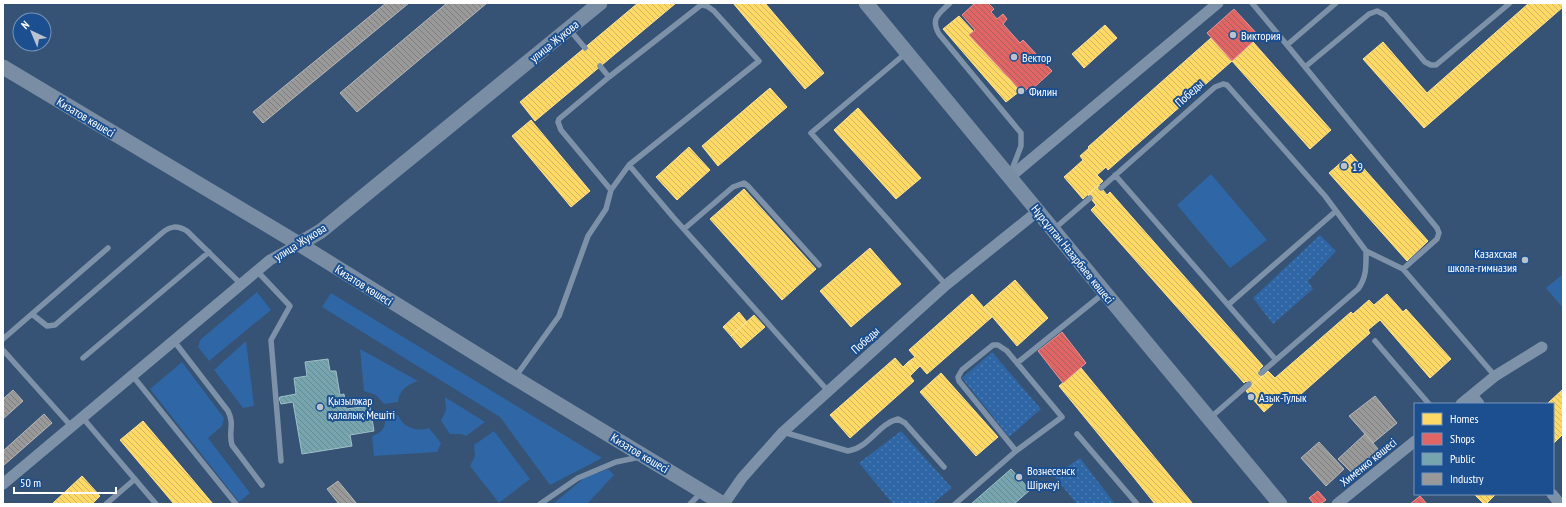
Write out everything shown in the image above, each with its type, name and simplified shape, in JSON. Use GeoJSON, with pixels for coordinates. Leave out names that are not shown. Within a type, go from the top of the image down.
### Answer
{"type":"FeatureCollection","features":[{"type":"Feature","properties":{"kind":"main road","name":"улица Жукова"},"geometry":{"type":"LineString","coordinates":[[299,244],[321,231],[600,3]]}},
{"type":"Feature","properties":{"kind":"main road","name":"Нұрсұлтан Назарбаев көшесі"},"geometry":{"type":"LineString","coordinates":[[866,3],[1054,229],[1104,293],[1280,504]]}},
{"type":"Feature","properties":{"kind":"main road","name":"Кизатов көшесі"},"geometry":{"type":"LineString","coordinates":[[3,67],[299,244],[514,378],[724,504]]}},
{"type":"Feature","properties":{"kind":"street"},"geometry":{"type":"LineString","coordinates":[[1010,177],[1218,3]]}},
{"type":"Feature","properties":{"kind":"street","name":"Победы"},"geometry":{"type":"LineString","coordinates":[[724,504],[742,478],[783,432],[946,285],[1038,210]]}},
{"type":"Feature","properties":{"kind":"street","name":"улица Жукова"},"geometry":{"type":"LineString","coordinates":[[3,484],[270,260],[299,244]]}},
{"type":"Feature","properties":{"kind":"street"},"geometry":{"type":"LineString","coordinates":[[1462,403],[1495,376],[1542,347]]}},
{"type":"Feature","properties":{"kind":"street"},"geometry":{"type":"LineString","coordinates":[[1472,395],[1478,403]]}},
{"type":"Feature","properties":{"kind":"street","name":"Хименко көшесі"},"geometry":{"type":"LineString","coordinates":[[1337,504],[1414,442]]}},
{"type":"Feature","properties":{"kind":"street"},"geometry":{"type":"LineString","coordinates":[[1553,495],[1560,504]]}},
{"type":"Feature","properties":{"kind":"lane"},"geometry":{"type":"LineString","coordinates":[[950,3],[935,20],[935,25],[939,34],[1021,133],[1021,146],[1010,177]]}},
{"type":"Feature","properties":{"kind":"lane"},"geometry":{"type":"LineString","coordinates":[[1252,3],[1437,228],[1439,234],[1437,239],[1404,269]]}},
{"type":"Feature","properties":{"kind":"lane"},"geometry":{"type":"LineString","coordinates":[[1287,45],[1336,3]]}},
{"type":"Feature","properties":{"kind":"lane"},"geometry":{"type":"LineString","coordinates":[[1305,67],[1369,14],[1377,11],[1385,15],[1425,62],[1431,65],[1436,65],[1510,3]]}},
{"type":"Feature","properties":{"kind":"lane"},"geometry":{"type":"LineString","coordinates":[[514,378],[559,316],[588,236],[606,209],[611,190],[629,166],[759,61],[714,11],[707,6],[702,6],[609,77],[561,116],[558,122],[561,130],[611,190]]}},
{"type":"Feature","properties":{"kind":"lane"},"geometry":{"type":"LineString","coordinates":[[569,29],[585,48]]}},
{"type":"Feature","properties":{"kind":"lane"},"geometry":{"type":"LineString","coordinates":[[906,52],[811,133],[946,285]]}},
{"type":"Feature","properties":{"kind":"lane"},"geometry":{"type":"LineString","coordinates":[[600,66],[609,77]]}},
{"type":"Feature","properties":{"kind":"lane","name":"Победы"},"geometry":{"type":"LineString","coordinates":[[1101,188],[1215,87],[1223,84],[1231,88],[1336,211]]}},
{"type":"Feature","properties":{"kind":"lane"},"geometry":{"type":"LineString","coordinates":[[629,166],[828,391]]}},
{"type":"Feature","properties":{"kind":"lane"},"geometry":{"type":"LineString","coordinates":[[1115,175],[1276,360]]}},
{"type":"Feature","properties":{"kind":"lane"},"geometry":{"type":"LineString","coordinates":[[684,229],[733,187],[744,183],[819,265]]}},
{"type":"Feature","properties":{"kind":"lane"},"geometry":{"type":"LineString","coordinates":[[1054,229],[1090,198]]}},
{"type":"Feature","properties":{"kind":"lane"},"geometry":{"type":"LineString","coordinates":[[1228,305],[1336,211],[1366,251],[1404,269],[1495,376]]}},
{"type":"Feature","properties":{"kind":"lane"},"geometry":{"type":"LineString","coordinates":[[32,314],[44,325],[50,327],[55,325],[162,233],[172,227],[177,226],[186,231],[241,284]]}},
{"type":"Feature","properties":{"kind":"lane"},"geometry":{"type":"LineString","coordinates":[[3,339],[108,248]]}},
{"type":"Feature","properties":{"kind":"lane"},"geometry":{"type":"LineString","coordinates":[[1261,373],[1358,289],[1365,276],[1366,251]]}},
{"type":"Feature","properties":{"kind":"lane"},"geometry":{"type":"LineString","coordinates":[[83,358],[209,252]]}},
{"type":"Feature","properties":{"kind":"lane"},"geometry":{"type":"LineString","coordinates":[[257,271],[290,306],[271,340],[281,461]]}},
{"type":"Feature","properties":{"kind":"lane"},"geometry":{"type":"LineString","coordinates":[[1017,363],[1104,293]]}},
{"type":"Feature","properties":{"kind":"lane"},"geometry":{"type":"LineString","coordinates":[[174,341],[228,411],[232,419],[230,438],[232,445],[262,485]]}},
{"type":"Feature","properties":{"kind":"lane"},"geometry":{"type":"LineString","coordinates":[[1375,341],[1428,403]]}},
{"type":"Feature","properties":{"kind":"lane"},"geometry":{"type":"LineString","coordinates":[[954,504],[1016,451],[1062,417],[1002,347],[993,345],[962,370],[958,377],[961,384],[1016,451]]}},
{"type":"Feature","properties":{"kind":"lane"},"geometry":{"type":"LineString","coordinates":[[3,350],[71,426]]}},
{"type":"Feature","properties":{"kind":"lane"},"geometry":{"type":"LineString","coordinates":[[132,375],[236,504]]}},
{"type":"Feature","properties":{"kind":"lane"},"geometry":{"type":"LineString","coordinates":[[1209,418],[1249,384]]}},
{"type":"Feature","properties":{"kind":"lane"},"geometry":{"type":"LineString","coordinates":[[82,417],[156,504]]}},
{"type":"Feature","properties":{"kind":"lane"},"geometry":{"type":"LineString","coordinates":[[783,432],[848,451],[858,449],[890,422],[898,419],[905,423],[944,467]]}},
{"type":"Feature","properties":{"kind":"lane"},"geometry":{"type":"LineString","coordinates":[[1077,434],[1137,504]]}},
{"type":"Feature","properties":{"kind":"lane"},"geometry":{"type":"LineString","coordinates":[[540,504],[578,478],[616,462],[644,456]]}},
{"type":"Feature","properties":{"kind":"lane"},"geometry":{"type":"LineString","coordinates":[[106,504],[135,479]]}},
{"type":"Feature","properties":{"kind":"lane"},"geometry":{"type":"LineString","coordinates":[[690,504],[703,491]]}},
{"type":"Feature","properties":{"kind":"shaded area"},"geometry":{"type":"Polygon","coordinates":[[[1211,174],[1267,240],[1230,268],[1177,205],[1211,174]]]}},
{"type":"Feature","properties":{"kind":"shaded area"},"geometry":{"type":"Polygon","coordinates":[[[1320,235],[1336,251],[1308,281],[1313,289],[1273,324],[1253,298],[1320,235]]]}},
{"type":"Feature","properties":{"kind":"shaded area"},"geometry":{"type":"Polygon","coordinates":[[[1563,274],[1563,308],[1546,288],[1563,274]]]}},
{"type":"Feature","properties":{"kind":"shaded area"},"geometry":{"type":"Polygon","coordinates":[[[257,292],[271,310],[209,361],[198,347],[200,340],[257,292]]]}},
{"type":"Feature","properties":{"kind":"shaded area"},"geometry":{"type":"Polygon","coordinates":[[[331,293],[602,458],[550,485],[500,417],[322,307],[331,293]]]}},
{"type":"Feature","properties":{"kind":"shaded area"},"geometry":{"type":"Polygon","coordinates":[[[246,341],[254,406],[243,408],[214,370],[246,341]]]}},
{"type":"Feature","properties":{"kind":"shaded area"},"geometry":{"type":"Polygon","coordinates":[[[360,349],[418,381],[404,388],[400,394],[398,402],[384,404],[376,395],[364,391],[360,349]]]}},
{"type":"Feature","properties":{"kind":"shaded area"},"geometry":{"type":"Polygon","coordinates":[[[992,352],[1041,409],[1009,437],[962,378],[992,352]]]}},
{"type":"Feature","properties":{"kind":"shaded area"},"geometry":{"type":"Polygon","coordinates":[[[182,362],[224,418],[222,426],[208,438],[250,493],[239,502],[150,389],[182,362]]]}},
{"type":"Feature","properties":{"kind":"shaded area"},"geometry":{"type":"Polygon","coordinates":[[[445,397],[485,422],[466,436],[461,434],[450,434],[441,421],[446,410],[445,397]]]}},
{"type":"Feature","properties":{"kind":"shaded area"},"geometry":{"type":"Polygon","coordinates":[[[398,415],[407,426],[411,428],[429,428],[441,443],[437,452],[374,456],[372,436],[383,430],[385,417],[398,415]]]}},
{"type":"Feature","properties":{"kind":"shaded area"},"geometry":{"type":"Polygon","coordinates":[[[494,431],[530,479],[499,503],[470,466],[475,456],[474,445],[494,431]]]}},
{"type":"Feature","properties":{"kind":"shaded area"},"geometry":{"type":"Polygon","coordinates":[[[901,431],[952,488],[932,504],[893,504],[859,463],[901,431]]]}},
{"type":"Feature","properties":{"kind":"shaded area"},"geometry":{"type":"Polygon","coordinates":[[[1080,458],[1115,504],[1077,504],[1054,476],[1080,458]]]}},
{"type":"Feature","properties":{"kind":"shaded area"},"geometry":{"type":"Polygon","coordinates":[[[608,469],[614,475],[587,504],[553,504],[584,478],[608,469]]]}},
{"type":"Feature","properties":{"kind":"building: Homes"},"geometry":{"type":"Polygon","coordinates":[[[638,3],[676,3],[535,121],[520,102],[638,3]]]}},
{"type":"Feature","properties":{"kind":"building: Homes"},"geometry":{"type":"Polygon","coordinates":[[[733,3],[765,3],[824,73],[805,89],[733,3]]]}},
{"type":"Feature","properties":{"kind":"building: Homes"},"geometry":{"type":"Polygon","coordinates":[[[1529,3],[1563,3],[1563,7],[1424,128],[1363,59],[1383,42],[1427,93],[1529,3]]]}},
{"type":"Feature","properties":{"kind":"building: Homes"},"geometry":{"type":"Polygon","coordinates":[[[959,16],[973,31],[969,35],[1020,91],[1006,102],[943,29],[959,16]]]}},
{"type":"Feature","properties":{"kind":"building: Homes"},"geometry":{"type":"Polygon","coordinates":[[[1105,25],[1117,38],[1084,68],[1072,54],[1105,25]]]}},
{"type":"Feature","properties":{"kind":"building: Homes"},"geometry":{"type":"Polygon","coordinates":[[[1211,38],[1232,61],[1108,170],[1106,167],[1097,175],[1103,181],[1083,199],[1064,177],[1083,160],[1080,156],[1089,148],[1088,147],[1211,38]]]}},
{"type":"Feature","properties":{"kind":"building: Homes"},"geometry":{"type":"Polygon","coordinates":[[[1253,42],[1331,130],[1310,149],[1232,61],[1253,42]]]}},
{"type":"Feature","properties":{"kind":"building: Homes"},"geometry":{"type":"Polygon","coordinates":[[[770,88],[787,107],[718,166],[702,146],[770,88]]]}},
{"type":"Feature","properties":{"kind":"building: Homes"},"geometry":{"type":"Polygon","coordinates":[[[858,108],[921,178],[896,199],[834,130],[858,108]]]}},
{"type":"Feature","properties":{"kind":"building: Homes"},"geometry":{"type":"Polygon","coordinates":[[[531,120],[590,191],[571,207],[512,136],[531,120]]]}},
{"type":"Feature","properties":{"kind":"building: Homes"},"geometry":{"type":"Polygon","coordinates":[[[689,147],[710,170],[677,200],[656,177],[689,147]]]}},
{"type":"Feature","properties":{"kind":"building: Homes"},"geometry":{"type":"Polygon","coordinates":[[[1351,154],[1428,241],[1407,261],[1329,173],[1351,154]]]}},
{"type":"Feature","properties":{"kind":"building: Homes"},"geometry":{"type":"Polygon","coordinates":[[[1099,185],[1107,195],[1110,192],[1263,366],[1259,370],[1263,376],[1251,386],[1246,381],[1244,383],[1091,210],[1096,205],[1088,195],[1099,185]]]}},
{"type":"Feature","properties":{"kind":"building: Homes"},"geometry":{"type":"Polygon","coordinates":[[[744,189],[816,269],[782,300],[710,219],[744,189]]]}},
{"type":"Feature","properties":{"kind":"building: Homes"},"geometry":{"type":"Polygon","coordinates":[[[870,248],[901,284],[851,327],[820,291],[870,248]]]}},
{"type":"Feature","properties":{"kind":"building: Homes"},"geometry":{"type":"Polygon","coordinates":[[[1015,280],[1048,318],[1017,346],[984,307],[1015,280]]]}},
{"type":"Feature","properties":{"kind":"building: Homes"},"geometry":{"type":"Polygon","coordinates":[[[972,294],[992,317],[927,374],[920,366],[915,371],[908,362],[915,357],[909,350],[972,294]]]}},
{"type":"Feature","properties":{"kind":"building: Homes"},"geometry":{"type":"Polygon","coordinates":[[[1387,294],[1403,312],[1406,309],[1451,359],[1430,378],[1380,320],[1368,330],[1370,333],[1291,403],[1284,394],[1264,412],[1246,391],[1268,371],[1275,378],[1351,312],[1353,314],[1369,300],[1374,305],[1387,294]]]}},
{"type":"Feature","properties":{"kind":"building: Homes"},"geometry":{"type":"Polygon","coordinates":[[[739,312],[747,322],[731,336],[723,327],[739,312]]]}},
{"type":"Feature","properties":{"kind":"building: Homes"},"geometry":{"type":"Polygon","coordinates":[[[754,315],[765,327],[741,348],[731,336],[754,315]]]}},
{"type":"Feature","properties":{"kind":"building: Homes"},"geometry":{"type":"Polygon","coordinates":[[[895,358],[903,367],[908,362],[915,371],[910,376],[914,381],[850,438],[830,415],[895,358]]]}},
{"type":"Feature","properties":{"kind":"building: Homes"},"geometry":{"type":"Polygon","coordinates":[[[1081,368],[1193,504],[1155,504],[1059,386],[1081,368]]]}},
{"type":"Feature","properties":{"kind":"building: Homes"},"geometry":{"type":"Polygon","coordinates":[[[941,373],[998,437],[976,456],[920,392],[941,373]]]}},
{"type":"Feature","properties":{"kind":"building: Homes"},"geometry":{"type":"Polygon","coordinates":[[[1563,389],[1563,407],[1561,409],[1563,411],[1563,434],[1554,443],[1554,403],[1548,403],[1563,389]]]}},
{"type":"Feature","properties":{"kind":"building: Homes"},"geometry":{"type":"Polygon","coordinates":[[[143,421],[213,504],[174,504],[120,440],[143,421]]]}},
{"type":"Feature","properties":{"kind":"building: Homes"},"geometry":{"type":"Polygon","coordinates":[[[82,476],[100,496],[92,504],[52,504],[82,476]]]}},
{"type":"Feature","properties":{"kind":"building: Homes"},"geometry":{"type":"Polygon","coordinates":[[[1475,495],[1495,495],[1486,504],[1484,504],[1475,495]]]}},
{"type":"Feature","properties":{"kind":"building: Shops","name":"Вектор"},"geometry":{"type":"Polygon","coordinates":[[[975,3],[988,3],[994,9],[991,12],[997,19],[1003,14],[1007,19],[1003,24],[1020,43],[1023,40],[1052,71],[1030,91],[1028,88],[1023,93],[969,35],[975,30],[962,15],[975,3]]]}},
{"type":"Feature","properties":{"kind":"building: Shops","name":"Виктория"},"geometry":{"type":"Polygon","coordinates":[[[1234,9],[1259,36],[1232,61],[1207,33],[1234,9]]]}},
{"type":"Feature","properties":{"kind":"building: Shops"},"geometry":{"type":"Polygon","coordinates":[[[1062,332],[1086,363],[1063,383],[1038,351],[1062,332]]]}},
{"type":"Feature","properties":{"kind":"building: Shops"},"geometry":{"type":"Polygon","coordinates":[[[1318,491],[1326,500],[1320,504],[1314,504],[1309,498],[1318,491]]]}},
{"type":"Feature","properties":{"kind":"building: Shops"},"geometry":{"type":"Polygon","coordinates":[[[1420,496],[1427,504],[1410,504],[1420,496]]]}},
{"type":"Feature","properties":{"kind":"building: Public","name":"Қызылжар қалалық Мешіті"},"geometry":{"type":"Polygon","coordinates":[[[328,359],[330,371],[336,371],[340,395],[344,394],[346,409],[370,406],[374,431],[350,435],[352,446],[302,454],[293,402],[281,404],[279,398],[296,394],[294,378],[307,376],[305,362],[328,359]]]}},
{"type":"Feature","properties":{"kind":"building: Public"},"geometry":{"type":"Polygon","coordinates":[[[1011,469],[1030,490],[1014,504],[971,504],[1011,469]]]}},
{"type":"Feature","properties":{"kind":"building: Industry"},"geometry":{"type":"Polygon","coordinates":[[[386,3],[409,3],[263,123],[253,112],[386,3]]]}},
{"type":"Feature","properties":{"kind":"building: Industry"},"geometry":{"type":"Polygon","coordinates":[[[447,3],[487,3],[357,112],[340,93],[447,3]]]}},
{"type":"Feature","properties":{"kind":"building: Industry"},"geometry":{"type":"Polygon","coordinates":[[[13,390],[23,401],[3,419],[3,399],[13,390]]]}},
{"type":"Feature","properties":{"kind":"building: Industry"},"geometry":{"type":"Polygon","coordinates":[[[1375,396],[1397,423],[1373,443],[1349,416],[1375,396]]]}},
{"type":"Feature","properties":{"kind":"building: Industry"},"geometry":{"type":"Polygon","coordinates":[[[44,414],[52,423],[3,466],[3,451],[44,414]]]}},
{"type":"Feature","properties":{"kind":"building: Industry"},"geometry":{"type":"Polygon","coordinates":[[[1365,434],[1379,450],[1353,474],[1338,459],[1365,434]]]}},
{"type":"Feature","properties":{"kind":"building: Industry"},"geometry":{"type":"Polygon","coordinates":[[[1319,442],[1344,469],[1326,486],[1301,458],[1319,442]]]}},
{"type":"Feature","properties":{"kind":"building: Industry"},"geometry":{"type":"Polygon","coordinates":[[[338,481],[357,504],[339,504],[327,489],[338,481]]]}},
{"type":"Feature","properties":{"kind":"place","name":"Виктория"},"geometry":{"type":"Point","coordinates":[1233,35]}},
{"type":"Feature","properties":{"kind":"place","name":"Вектор"},"geometry":{"type":"Point","coordinates":[1014,57]}},
{"type":"Feature","properties":{"kind":"place","name":"Филин"},"geometry":{"type":"Point","coordinates":[1021,91]}},
{"type":"Feature","properties":{"kind":"place","name":"19"},"geometry":{"type":"Point","coordinates":[1344,166]}},
{"type":"Feature","properties":{"kind":"place","name":"Казахская школа-гимназия"},"geometry":{"type":"Point","coordinates":[1525,260]}},
{"type":"Feature","properties":{"kind":"place","name":"Азык-Тулык"},"geometry":{"type":"Point","coordinates":[1251,397]}},
{"type":"Feature","properties":{"kind":"place","name":"Қызылжар қалалық Мешіті"},"geometry":{"type":"Point","coordinates":[320,407]}},
{"type":"Feature","properties":{"kind":"place","name":"Вознесенск Шіркеуі"},"geometry":{"type":"Point","coordinates":[1019,477]}}]}
